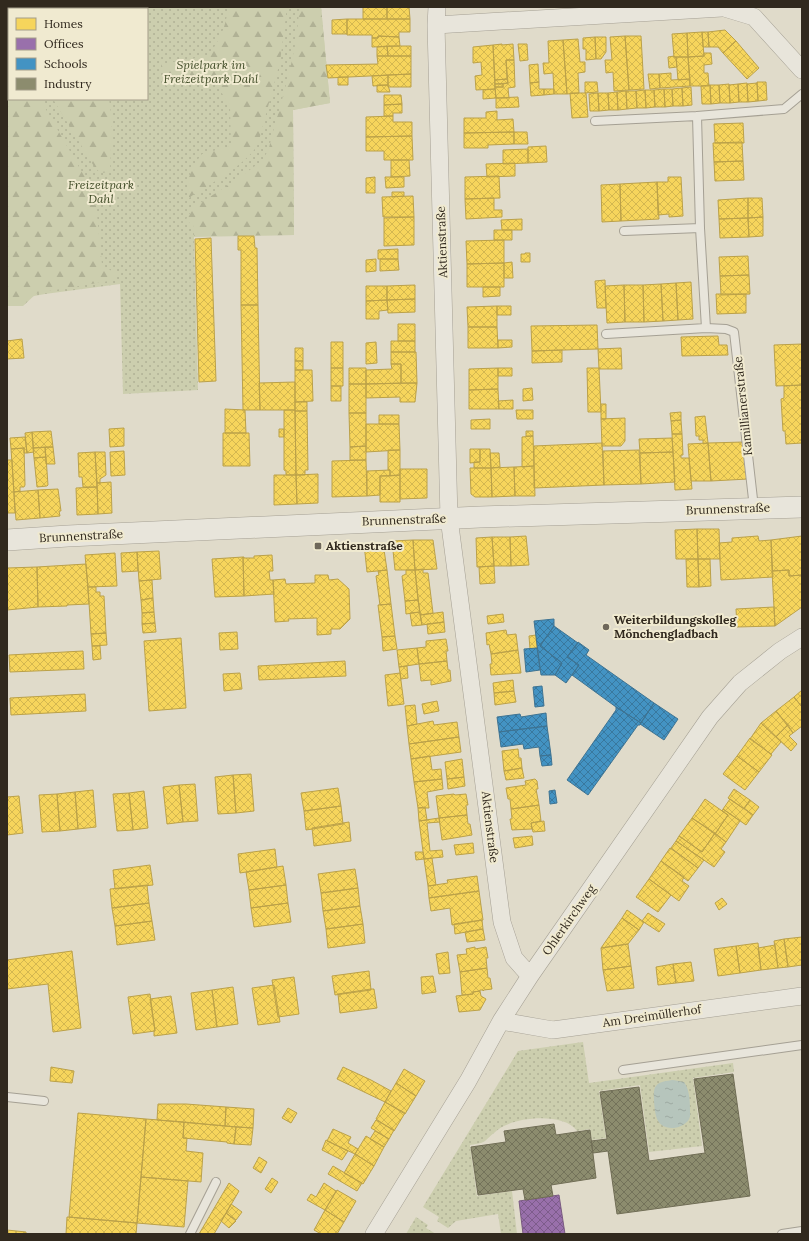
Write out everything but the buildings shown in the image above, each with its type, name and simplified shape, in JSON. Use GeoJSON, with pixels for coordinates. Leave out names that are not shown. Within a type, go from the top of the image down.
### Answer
{"type":"FeatureCollection","features":[{"type":"Feature","properties":{"kind":"street","name":"Aktienstraße"},"geometry":{"type":"LineString","coordinates":[[436,7],[449,518],[502,922],[514,958],[530,976]]}},
{"type":"Feature","properties":{"kind":"street"},"geometry":{"type":"LineString","coordinates":[[436,25],[721,7],[754,17],[802,70]]}},
{"type":"Feature","properties":{"kind":"street","name":"Brunnenstraße"},"geometry":{"type":"LineString","coordinates":[[7,540],[449,518],[802,507]]}},
{"type":"Feature","properties":{"kind":"street","name":"Ohlerkirchweg"},"geometry":{"type":"LineString","coordinates":[[374,1234],[468,1081],[502,1021],[530,976],[710,717],[740,683],[780,651],[802,638]]}},
{"type":"Feature","properties":{"kind":"street","name":"Am Dreimüllerhof"},"geometry":{"type":"LineString","coordinates":[[502,1021],[553,1030],[802,996]]}},
{"type":"Feature","properties":{"kind":"lane"},"geometry":{"type":"LineString","coordinates":[[595,121],[697,116],[784,109],[802,94]]}},
{"type":"Feature","properties":{"kind":"lane"},"geometry":{"type":"LineString","coordinates":[[697,116],[700,228],[706,328]]}},
{"type":"Feature","properties":{"kind":"lane"},"geometry":{"type":"LineString","coordinates":[[624,231],[700,228]]}},
{"type":"Feature","properties":{"kind":"lane","name":"Kamillianerstraße"},"geometry":{"type":"LineString","coordinates":[[606,334],[706,328],[726,329],[734,332],[754,508]]}},
{"type":"Feature","properties":{"kind":"lane"},"geometry":{"type":"LineString","coordinates":[[623,1070],[802,1045]]}},
{"type":"Feature","properties":{"kind":"lane"},"geometry":{"type":"LineString","coordinates":[[7,1097],[44,1101]]}},
{"type":"Feature","properties":{"kind":"lane"},"geometry":{"type":"LineString","coordinates":[[190,1234],[216,1182]]}},
{"type":"Feature","properties":{"kind":"lane"},"geometry":{"type":"LineString","coordinates":[[782,1234],[802,1231]]}},
{"type":"Feature","properties":{"kind":"green space","name":"Freizeitpark Dahl"},"geometry":{"type":"Polygon","coordinates":[[[7,7],[321,7],[330,103],[293,110],[294,235],[194,237],[198,390],[123,394],[120,284],[45,294],[7,301],[7,7]]]}},
{"type":"Feature","properties":{"kind":"green space"},"geometry":{"type":"Polygon","coordinates":[[[7,7],[84,7],[8,8],[8,24],[7,7]]]}},
{"type":"Feature","properties":{"kind":"green space","name":"Spielpark im Freizeitpark Dahl"},"geometry":{"type":"Polygon","coordinates":[[[228,7],[287,7],[280,62],[258,144],[253,152],[237,167],[189,198],[188,181],[192,167],[202,154],[231,146],[230,107],[213,78],[166,86],[161,64],[208,56],[222,33],[228,7]]]}},
{"type":"Feature","properties":{"kind":"green space"},"geometry":{"type":"Polygon","coordinates":[[[299,7],[321,7],[330,103],[293,110],[294,235],[194,236],[193,224],[185,221],[194,207],[236,180],[263,160],[269,148],[292,60],[298,25],[299,7]]]}},
{"type":"Feature","properties":{"kind":"green space"},"geometry":{"type":"Polygon","coordinates":[[[7,44],[8,100],[41,100],[95,195],[102,265],[115,273],[115,280],[37,293],[23,306],[7,306],[7,44]]]}},
{"type":"Feature","properties":{"kind":"green space"},"geometry":{"type":"Polygon","coordinates":[[[54,100],[109,100],[112,121],[110,172],[101,173],[95,168],[54,100]]]}},
{"type":"Feature","properties":{"kind":"green space"},"geometry":{"type":"Polygon","coordinates":[[[583,1042],[589,1083],[733,1063],[734,1072],[693,1078],[702,1146],[649,1152],[640,1085],[599,1091],[606,1138],[592,1140],[590,1129],[577,1131],[571,1125],[562,1121],[542,1118],[521,1120],[511,1123],[496,1131],[485,1141],[470,1145],[477,1196],[512,1191],[517,1234],[501,1234],[498,1214],[456,1221],[448,1228],[437,1221],[439,1217],[423,1207],[518,1051],[583,1042]]]}},
{"type":"Feature","properties":{"kind":"green space"},"geometry":{"type":"Polygon","coordinates":[[[416,1217],[428,1225],[426,1228],[436,1234],[406,1234],[416,1217]]]}},
{"type":"Feature","properties":{"kind":"water"},"geometry":{"type":"Polygon","coordinates":[[[673,1080],[684,1082],[686,1085],[689,1097],[690,1116],[689,1120],[685,1124],[672,1128],[663,1126],[657,1119],[654,1093],[658,1084],[673,1080]]]}},
{"type":"Feature","properties":{"kind":"place","name":"Aktienstraße"},"geometry":{"type":"Point","coordinates":[318,546]}},
{"type":"Feature","properties":{"kind":"place","name":"Weiterbildungskolleg Mönchengladbach"},"geometry":{"type":"Point","coordinates":[606,627]}}]}
